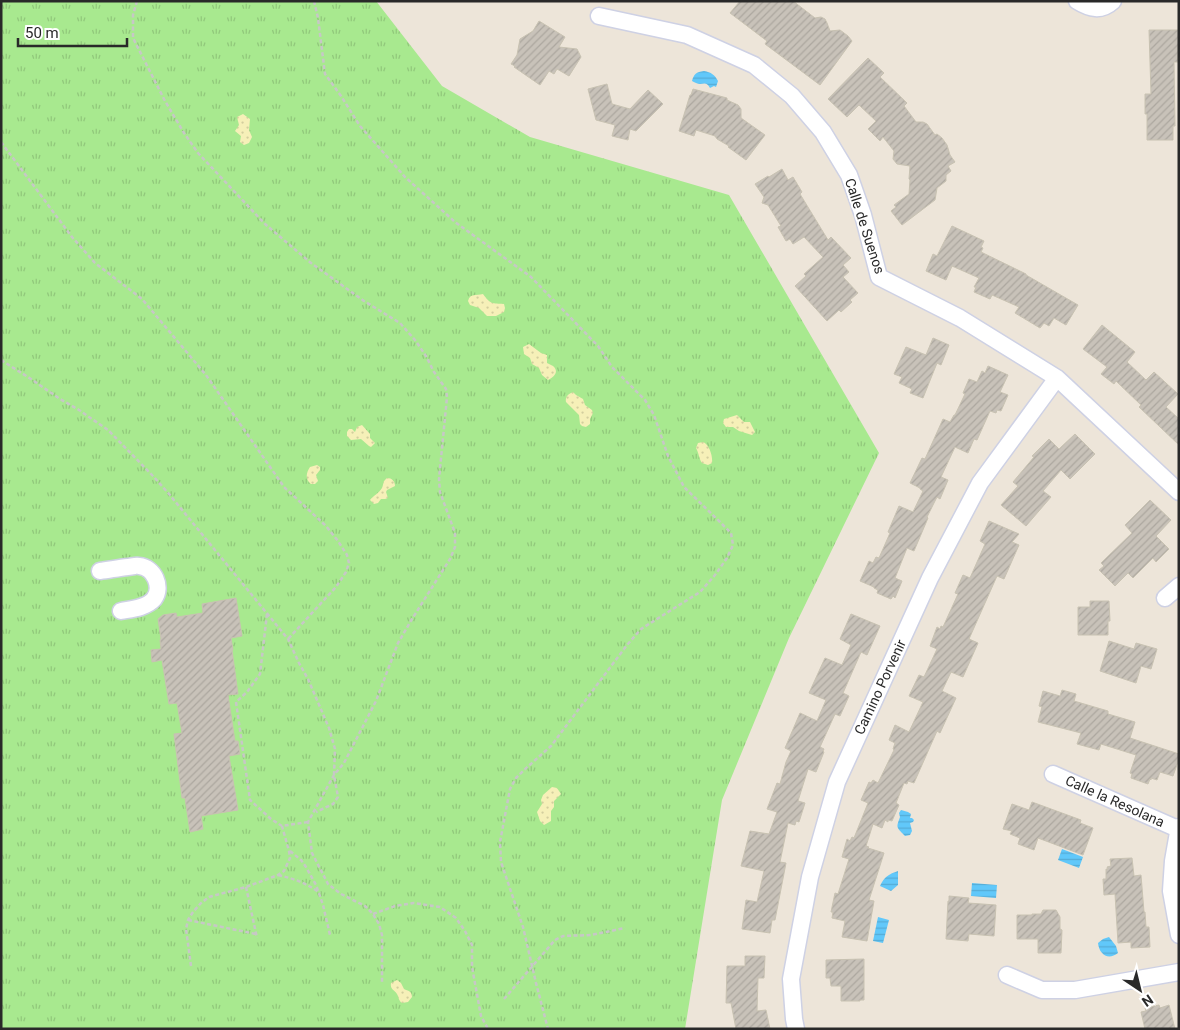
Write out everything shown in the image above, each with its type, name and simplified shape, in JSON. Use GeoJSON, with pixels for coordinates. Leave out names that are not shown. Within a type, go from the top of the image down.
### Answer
{"type":"FeatureCollection","features":[{"type":"Feature","properties":{"kind":"street"},"geometry":{"type":"LineString","coordinates":[[1078,1],[1086,7],[1097,9],[1110,4],[1112,1]]}},
{"type":"Feature","properties":{"kind":"street","name":"Calle de Suenos"},"geometry":{"type":"LineString","coordinates":[[599,16],[687,35],[754,65],[792,96],[822,132],[849,175],[863,215],[879,277],[960,318],[1057,378],[1179,492]]}},
{"type":"Feature","properties":{"kind":"street","name":"Camino Porvenir"},"geometry":{"type":"LineString","coordinates":[[796,1029],[791,979],[810,877],[836,782],[930,578],[980,482],[1057,378]]}},
{"type":"Feature","properties":{"kind":"street"},"geometry":{"type":"LineString","coordinates":[[100,571],[140,566],[155,576],[158,591],[154,599],[144,606],[121,611]]}},
{"type":"Feature","properties":{"kind":"street"},"geometry":{"type":"LineString","coordinates":[[1165,598],[1179,586]]}},
{"type":"Feature","properties":{"kind":"street","name":"Calle la Resolana"},"geometry":{"type":"LineString","coordinates":[[1053,774],[1178,828]]}},
{"type":"Feature","properties":{"kind":"street"},"geometry":{"type":"LineString","coordinates":[[1178,828],[1171,891],[1179,935]]}},
{"type":"Feature","properties":{"kind":"street"},"geometry":{"type":"LineString","coordinates":[[1007,975],[1042,990],[1075,990],[1179,972]]}},
{"type":"Feature","properties":{"kind":"path"},"geometry":{"type":"LineString","coordinates":[[138,1],[133,14],[133,38],[165,100],[198,153],[265,224],[311,263],[364,301],[400,323],[420,348],[446,390],[447,397],[439,479],[440,492],[455,534],[456,547],[398,643],[376,701],[344,763],[334,775],[308,822],[312,853],[328,884],[340,894],[365,906],[379,924],[382,936],[382,984]]}},
{"type":"Feature","properties":{"kind":"path"},"geometry":{"type":"LineString","coordinates":[[314,1],[325,74],[360,126],[405,177],[455,222],[531,277],[598,346],[612,367],[645,400],[654,415],[668,456],[684,487],[722,524],[730,534],[733,545],[727,558],[700,592],[641,629],[551,746],[516,778],[510,790],[500,842],[501,862],[523,926],[548,1029]]}},
{"type":"Feature","properties":{"kind":"path"},"geometry":{"type":"LineString","coordinates":[[1,142],[72,237],[95,264],[142,299],[206,375],[284,487],[326,526],[347,555],[349,562],[346,572],[336,587],[288,639]]}},
{"type":"Feature","properties":{"kind":"path"},"geometry":{"type":"LineString","coordinates":[[1,360],[108,430],[164,488],[288,639],[329,728],[335,749],[334,775],[338,798],[333,804],[314,812]]}},
{"type":"Feature","properties":{"kind":"path"},"geometry":{"type":"LineString","coordinates":[[268,614],[260,674],[247,692],[236,702],[250,800],[270,819],[282,826],[308,822]]}},
{"type":"Feature","properties":{"kind":"path"},"geometry":{"type":"LineString","coordinates":[[191,966],[186,929],[188,920],[201,902],[208,897],[246,887],[284,872],[290,858],[282,826]]}},
{"type":"Feature","properties":{"kind":"path"},"geometry":{"type":"LineString","coordinates":[[289,851],[301,860],[320,894],[330,936]]}},
{"type":"Feature","properties":{"kind":"path"},"geometry":{"type":"LineString","coordinates":[[278,875],[308,885],[320,894]]}},
{"type":"Feature","properties":{"kind":"path"},"geometry":{"type":"LineString","coordinates":[[188,920],[256,936],[246,887]]}},
{"type":"Feature","properties":{"kind":"path"},"geometry":{"type":"LineString","coordinates":[[373,914],[395,906],[414,903],[440,907],[456,918],[472,945],[472,967],[481,1016],[488,1029]]}},
{"type":"Feature","properties":{"kind":"path"},"geometry":{"type":"LineString","coordinates":[[504,999],[555,940],[563,936],[591,935],[624,928]]}},
{"type":"Feature","properties":{"kind":"green space"},"geometry":{"type":"Polygon","coordinates":[[[1,1],[376,1],[442,86],[530,137],[729,195],[879,453],[789,638],[722,800],[685,1029],[1,1029],[1,1]]]}},
{"type":"Feature","properties":{"kind":"sand"},"geometry":{"type":"Polygon","coordinates":[[[243,114],[250,119],[249,130],[252,137],[249,143],[244,145],[240,142],[241,136],[235,131],[239,125],[237,117],[243,114]]]}},
{"type":"Feature","properties":{"kind":"sand"},"geometry":{"type":"Polygon","coordinates":[[[483,294],[492,303],[504,304],[504,312],[496,316],[487,316],[479,308],[470,305],[468,301],[470,297],[483,294]]]}},
{"type":"Feature","properties":{"kind":"sand"},"geometry":{"type":"Polygon","coordinates":[[[529,344],[547,355],[547,363],[555,368],[556,373],[550,379],[548,380],[542,375],[539,368],[532,364],[530,358],[524,354],[523,347],[529,344]]]}},
{"type":"Feature","properties":{"kind":"sand"},"geometry":{"type":"Polygon","coordinates":[[[573,392],[583,399],[585,405],[592,410],[590,424],[586,427],[580,424],[579,415],[566,402],[567,396],[573,392]]]}},
{"type":"Feature","properties":{"kind":"sand"},"geometry":{"type":"Polygon","coordinates":[[[737,415],[744,422],[750,422],[755,432],[752,435],[733,427],[726,427],[723,423],[724,419],[737,415]]]}},
{"type":"Feature","properties":{"kind":"sand"},"geometry":{"type":"Polygon","coordinates":[[[362,425],[375,443],[371,447],[361,439],[351,440],[347,436],[349,429],[355,432],[357,427],[362,425]]]}},
{"type":"Feature","properties":{"kind":"sand"},"geometry":{"type":"Polygon","coordinates":[[[703,442],[709,448],[711,454],[712,463],[708,465],[702,463],[696,448],[698,443],[703,442]]]}},
{"type":"Feature","properties":{"kind":"sand"},"geometry":{"type":"Polygon","coordinates":[[[317,465],[320,467],[316,475],[318,481],[315,484],[311,484],[307,478],[308,471],[310,467],[317,465]]]}},
{"type":"Feature","properties":{"kind":"sand"},"geometry":{"type":"Polygon","coordinates":[[[387,478],[393,480],[395,486],[387,490],[388,498],[381,499],[378,503],[374,504],[370,500],[381,490],[387,478]]]}},
{"type":"Feature","properties":{"kind":"sand"},"geometry":{"type":"Polygon","coordinates":[[[552,787],[557,788],[561,794],[554,801],[551,821],[544,825],[540,821],[537,812],[542,804],[543,795],[552,787]]]}},
{"type":"Feature","properties":{"kind":"sand"},"geometry":{"type":"Polygon","coordinates":[[[397,980],[411,994],[412,997],[408,1002],[402,1003],[392,988],[391,983],[397,980]]]}},
{"type":"Feature","properties":{"kind":"water"},"geometry":{"type":"Polygon","coordinates":[[[704,71],[716,77],[718,81],[716,87],[710,88],[706,84],[692,81],[696,74],[704,71]]]}},
{"type":"Feature","properties":{"kind":"water"},"geometry":{"type":"Polygon","coordinates":[[[901,810],[911,814],[910,818],[914,820],[910,823],[912,831],[910,835],[905,836],[898,827],[901,810]]]}},
{"type":"Feature","properties":{"kind":"water"},"geometry":{"type":"Polygon","coordinates":[[[1062,849],[1083,857],[1079,868],[1058,860],[1062,849]]]}},
{"type":"Feature","properties":{"kind":"water"},"geometry":{"type":"Polygon","coordinates":[[[898,871],[898,885],[891,891],[880,886],[887,876],[898,871]]]}},
{"type":"Feature","properties":{"kind":"water"},"geometry":{"type":"Polygon","coordinates":[[[972,883],[997,885],[996,898],[971,896],[972,883]]]}},
{"type":"Feature","properties":{"kind":"water"},"geometry":{"type":"Polygon","coordinates":[[[878,917],[889,920],[883,943],[873,941],[878,917]]]}},
{"type":"Feature","properties":{"kind":"water"},"geometry":{"type":"Polygon","coordinates":[[[1109,937],[1116,946],[1118,953],[1111,956],[1102,953],[1098,943],[1109,937]]]}},
{"type":"Feature","properties":{"kind":"building"},"geometry":{"type":"Polygon","coordinates":[[[740,1],[793,1],[815,18],[821,17],[825,19],[830,31],[840,30],[852,41],[820,85],[765,44],[767,41],[730,13],[740,1]]]}},
{"type":"Feature","properties":{"kind":"building"},"geometry":{"type":"Polygon","coordinates":[[[539,21],[565,37],[559,47],[577,49],[581,57],[569,76],[557,69],[554,74],[549,71],[540,85],[511,64],[517,55],[520,39],[533,31],[539,21]]]}},
{"type":"Feature","properties":{"kind":"building"},"geometry":{"type":"Polygon","coordinates":[[[1149,30],[1179,30],[1178,62],[1174,62],[1175,126],[1173,126],[1173,140],[1147,140],[1145,94],[1151,94],[1149,30]]]}},
{"type":"Feature","properties":{"kind":"building"},"geometry":{"type":"Polygon","coordinates":[[[868,58],[884,73],[880,77],[907,103],[904,106],[916,122],[927,124],[935,135],[937,134],[942,138],[955,162],[948,166],[951,171],[946,175],[946,181],[937,188],[935,200],[902,225],[891,211],[896,207],[894,205],[909,194],[910,166],[897,164],[893,159],[894,151],[883,137],[880,141],[868,129],[876,121],[859,105],[847,117],[828,99],[868,58]]]}},
{"type":"Feature","properties":{"kind":"building"},"geometry":{"type":"Polygon","coordinates":[[[607,84],[612,104],[630,109],[648,90],[663,104],[636,131],[630,129],[628,140],[612,136],[615,125],[596,120],[588,89],[607,84]]]}},
{"type":"Feature","properties":{"kind":"building"},"geometry":{"type":"Polygon","coordinates":[[[693,89],[727,98],[727,100],[738,105],[741,109],[741,118],[765,135],[746,160],[715,136],[696,130],[694,136],[679,131],[693,89]]]}},
{"type":"Feature","properties":{"kind":"building"},"geometry":{"type":"Polygon","coordinates":[[[782,169],[788,180],[793,177],[802,192],[800,194],[828,240],[831,237],[851,258],[843,265],[849,272],[843,277],[858,293],[850,300],[852,302],[841,312],[839,310],[827,321],[795,286],[806,276],[804,274],[823,257],[804,237],[793,244],[790,239],[786,241],[778,227],[781,226],[768,205],[762,203],[764,197],[755,184],[782,169]]]}},
{"type":"Feature","properties":{"kind":"building"},"geometry":{"type":"Polygon","coordinates":[[[952,226],[984,241],[981,252],[1026,274],[1078,305],[1066,325],[1054,318],[1049,326],[1044,323],[1040,328],[1015,313],[1019,307],[992,295],[990,299],[974,292],[976,287],[974,287],[979,278],[952,266],[946,280],[926,271],[933,254],[937,256],[952,226]]]}},
{"type":"Feature","properties":{"kind":"building"},"geometry":{"type":"Polygon","coordinates":[[[1102,325],[1135,352],[1127,362],[1146,380],[1154,372],[1178,394],[1166,407],[1179,419],[1179,445],[1139,407],[1141,405],[1116,381],[1114,384],[1101,374],[1107,367],[1083,349],[1102,325]]]}},
{"type":"Feature","properties":{"kind":"building"},"geometry":{"type":"Polygon","coordinates":[[[933,338],[949,345],[941,365],[937,363],[923,398],[910,393],[912,389],[899,383],[902,377],[894,374],[906,347],[926,355],[933,338]]]}},
{"type":"Feature","properties":{"kind":"building"},"geometry":{"type":"Polygon","coordinates":[[[988,366],[1008,375],[1000,392],[1008,395],[1001,411],[997,410],[996,413],[990,411],[977,440],[974,439],[968,453],[955,447],[941,477],[948,480],[940,499],[937,497],[914,551],[907,548],[895,578],[902,581],[895,598],[893,596],[891,599],[877,593],[878,590],[874,587],[860,581],[869,561],[873,563],[876,557],[879,558],[899,506],[913,512],[923,491],[910,483],[922,458],[925,459],[943,419],[950,422],[955,415],[965,394],[963,393],[969,379],[977,382],[982,371],[985,373],[988,366]]]}},
{"type":"Feature","properties":{"kind":"building"},"geometry":{"type":"Polygon","coordinates":[[[1075,434],[1095,454],[1070,479],[1061,470],[1043,491],[1051,497],[1026,526],[1001,505],[1018,486],[1013,482],[1034,457],[1032,456],[1049,439],[1059,449],[1075,434]]]}},
{"type":"Feature","properties":{"kind":"building"},"geometry":{"type":"Polygon","coordinates":[[[1150,500],[1171,520],[1156,536],[1169,549],[1156,562],[1153,558],[1133,578],[1128,573],[1115,586],[1099,570],[1104,566],[1101,563],[1132,533],[1125,525],[1150,500]]]}},
{"type":"Feature","properties":{"kind":"building"},"geometry":{"type":"Polygon","coordinates":[[[989,521],[1019,534],[1012,542],[1019,545],[1004,579],[997,576],[969,639],[978,643],[963,677],[951,672],[942,691],[956,698],[940,733],[937,731],[914,783],[908,781],[907,784],[904,783],[896,803],[899,805],[892,821],[888,820],[888,822],[885,820],[882,828],[873,824],[866,846],[884,853],[869,900],[874,901],[867,941],[842,937],[845,921],[832,918],[833,912],[831,912],[835,893],[838,894],[849,859],[842,857],[847,839],[850,841],[852,837],[854,838],[868,803],[861,800],[869,782],[871,783],[873,780],[878,783],[894,750],[895,743],[889,740],[895,725],[909,732],[923,702],[909,696],[919,675],[924,677],[937,649],[930,646],[937,627],[940,629],[941,626],[943,627],[958,594],[955,593],[963,575],[970,578],[985,544],[980,541],[989,521]]]}},
{"type":"Feature","properties":{"kind":"building"},"geometry":{"type":"Polygon","coordinates":[[[236,598],[242,636],[231,638],[238,694],[228,695],[235,741],[238,741],[240,754],[229,756],[238,810],[201,816],[203,829],[190,832],[185,798],[182,798],[174,734],[182,733],[177,703],[169,704],[162,660],[152,662],[151,650],[161,649],[158,619],[163,615],[176,613],[177,617],[203,613],[202,604],[236,598]]]}},
{"type":"Feature","properties":{"kind":"building"},"geometry":{"type":"Polygon","coordinates":[[[1090,601],[1109,601],[1110,621],[1108,621],[1108,635],[1078,635],[1078,607],[1090,607],[1090,601]]]}},
{"type":"Feature","properties":{"kind":"building"},"geometry":{"type":"Polygon","coordinates":[[[851,614],[880,626],[867,655],[861,652],[843,693],[849,696],[840,716],[835,714],[820,747],[824,749],[824,752],[816,772],[808,769],[798,801],[805,803],[799,822],[796,821],[795,825],[788,823],[780,862],[786,863],[775,920],[772,920],[770,933],[742,929],[746,900],[757,902],[764,871],[741,866],[750,831],[769,834],[777,812],[767,809],[777,783],[780,784],[791,751],[785,748],[800,713],[817,721],[826,700],[809,693],[825,658],[842,665],[851,645],[840,639],[851,614]]]}},
{"type":"Feature","properties":{"kind":"building"},"geometry":{"type":"Polygon","coordinates":[[[1109,641],[1134,649],[1136,643],[1157,649],[1151,669],[1141,666],[1136,683],[1100,671],[1109,641]]]}},
{"type":"Feature","properties":{"kind":"building"},"geometry":{"type":"Polygon","coordinates":[[[1062,690],[1076,694],[1074,701],[1108,711],[1108,714],[1135,722],[1130,738],[1179,754],[1173,776],[1160,772],[1157,780],[1151,778],[1148,784],[1131,778],[1132,774],[1130,773],[1136,755],[1101,744],[1099,750],[1077,744],[1081,733],[1038,722],[1042,707],[1039,706],[1043,691],[1060,696],[1062,690]]]}},
{"type":"Feature","properties":{"kind":"building"},"geometry":{"type":"Polygon","coordinates":[[[1032,802],[1081,820],[1080,823],[1093,828],[1083,855],[1038,838],[1034,850],[1018,844],[1020,838],[1010,834],[1012,831],[1003,829],[1012,804],[1029,810],[1032,802]]]}},
{"type":"Feature","properties":{"kind":"building"},"geometry":{"type":"Polygon","coordinates":[[[1132,858],[1134,876],[1141,875],[1144,912],[1146,927],[1149,927],[1150,947],[1131,948],[1131,942],[1118,943],[1115,894],[1104,895],[1103,879],[1106,879],[1107,867],[1111,866],[1110,859],[1132,858]]]}},
{"type":"Feature","properties":{"kind":"building"},"geometry":{"type":"Polygon","coordinates":[[[949,896],[969,898],[968,903],[996,905],[994,936],[969,934],[968,941],[946,939],[949,896]]]}},
{"type":"Feature","properties":{"kind":"building"},"geometry":{"type":"Polygon","coordinates":[[[1043,910],[1056,910],[1060,917],[1060,929],[1062,930],[1061,953],[1038,953],[1038,939],[1017,939],[1017,915],[1041,914],[1043,910]]]}},
{"type":"Feature","properties":{"kind":"building"},"geometry":{"type":"Polygon","coordinates":[[[745,956],[765,956],[764,978],[758,978],[757,1011],[766,1010],[770,1029],[736,1029],[731,1003],[726,1003],[727,966],[745,966],[745,956]]]}},
{"type":"Feature","properties":{"kind":"building"},"geometry":{"type":"Polygon","coordinates":[[[864,959],[864,1000],[841,1001],[841,986],[831,986],[830,978],[826,978],[826,960],[864,959]]]}},
{"type":"Feature","properties":{"kind":"building"},"geometry":{"type":"Polygon","coordinates":[[[1159,1005],[1160,1008],[1169,1005],[1175,1029],[1145,1029],[1141,1012],[1146,1011],[1145,1008],[1159,1005]]]}}]}
